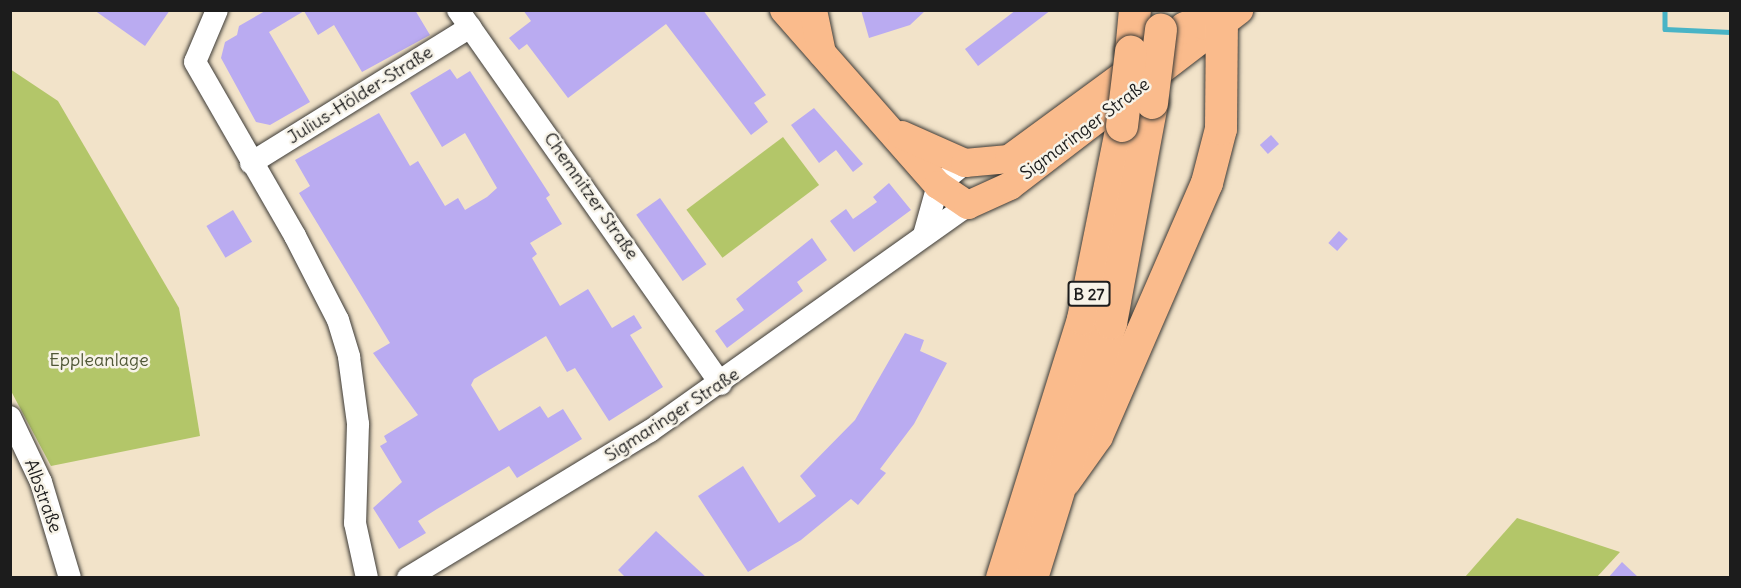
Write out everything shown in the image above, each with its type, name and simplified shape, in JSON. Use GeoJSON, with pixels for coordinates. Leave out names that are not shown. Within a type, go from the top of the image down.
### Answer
{"type":"FeatureCollection","features":[{"type":"Feature","properties":{"kind":"highway","name":"B 27"},"geometry":{"type":"LineString","coordinates":[[1002,578],[1042,459],[1094,275],[1122,126],[1135,10]]}},
{"type":"Feature","properties":{"kind":"highway","name":"B 27"},"geometry":{"type":"LineString","coordinates":[[1065,481],[1097,436],[1207,183],[1222,106],[1222,15]]}},
{"type":"Feature","properties":{"kind":"highway"},"geometry":{"type":"LineString","coordinates":[[1170,23],[1200,22],[1222,15]]}},
{"type":"Feature","properties":{"kind":"highway","name":"B 27"},"geometry":{"type":"LineString","coordinates":[[1032,578],[1065,481],[1111,323],[1152,103],[1170,23]]}},
{"type":"Feature","properties":{"kind":"highway"},"geometry":{"type":"LineString","coordinates":[[980,578],[1042,459]]}},
{"type":"Feature","properties":{"kind":"main road"},"geometry":{"type":"LineString","coordinates":[[784,10],[822,55],[897,133],[938,185],[968,205]]}},
{"type":"Feature","properties":{"kind":"main road"},"geometry":{"type":"LineString","coordinates":[[813,10],[822,55]]}},
{"type":"Feature","properties":{"kind":"main road","name":"Sigmaringer Straße"},"geometry":{"type":"LineString","coordinates":[[968,205],[1010,186],[1222,15]]}},
{"type":"Feature","properties":{"kind":"main road","name":"Sigmaringer Straße"},"geometry":{"type":"LineString","coordinates":[[965,163],[986,165],[1024,151],[1170,23]]}},
{"type":"Feature","properties":{"kind":"main road"},"geometry":{"type":"LineString","coordinates":[[897,133],[965,163]]}},
{"type":"Feature","properties":{"kind":"street"},"geometry":{"type":"LineString","coordinates":[[217,10],[195,62],[322,289],[349,357],[358,424],[355,523],[367,578]]}},
{"type":"Feature","properties":{"kind":"street","name":"Julius-Hölder-Straße"},"geometry":{"type":"LineString","coordinates":[[251,163],[464,19]]}},
{"type":"Feature","properties":{"kind":"street","name":"Chemnitzer Straße"},"geometry":{"type":"LineString","coordinates":[[464,19],[721,384]]}},
{"type":"Feature","properties":{"kind":"street"},"geometry":{"type":"LineString","coordinates":[[924,235],[938,185],[965,163]]}},
{"type":"Feature","properties":{"kind":"street","name":"Sigmaringer Straße"},"geometry":{"type":"LineString","coordinates":[[408,578],[721,384],[968,205]]}},
{"type":"Feature","properties":{"kind":"street","name":"Albstraße"},"geometry":{"type":"LineString","coordinates":[[10,417],[41,482],[70,578]]}},
{"type":"Feature","properties":{"kind":"green space","name":"Eppleanlage"},"geometry":{"type":"Polygon","coordinates":[[[10,69],[58,101],[179,308],[200,436],[51,466],[11,391],[10,69]]]}},
{"type":"Feature","properties":{"kind":"green space"},"geometry":{"type":"Polygon","coordinates":[[[783,137],[819,185],[722,258],[686,210],[783,137]]]}},
{"type":"Feature","properties":{"kind":"green space"},"geometry":{"type":"Polygon","coordinates":[[[1517,518],[1620,552],[1597,577],[1465,577],[1517,518]]]}},
{"type":"Feature","properties":{"kind":"building"},"geometry":{"type":"Polygon","coordinates":[[[94,10],[170,10],[145,46],[94,10]]]}},
{"type":"Feature","properties":{"kind":"building"},"geometry":{"type":"Polygon","coordinates":[[[415,10],[430,35],[362,72],[334,25],[318,35],[304,11],[269,32],[310,102],[270,125],[256,122],[221,58],[225,42],[237,35],[239,26],[265,11],[415,10]]]}},
{"type":"Feature","properties":{"kind":"building"},"geometry":{"type":"Polygon","coordinates":[[[523,10],[703,10],[766,95],[754,103],[768,122],[751,135],[666,24],[568,98],[527,44],[519,50],[509,38],[531,21],[523,10]]]}},
{"type":"Feature","properties":{"kind":"building"},"geometry":{"type":"Polygon","coordinates":[[[861,10],[926,10],[910,25],[869,38],[861,10]]]}},
{"type":"Feature","properties":{"kind":"building"},"geometry":{"type":"Polygon","coordinates":[[[1016,10],[1051,10],[978,66],[965,49],[1016,10]]]}},
{"type":"Feature","properties":{"kind":"building"},"geometry":{"type":"Polygon","coordinates":[[[450,69],[457,79],[470,71],[550,195],[546,198],[562,224],[530,243],[537,254],[532,258],[560,306],[588,289],[612,328],[634,315],[642,328],[630,335],[663,387],[609,421],[575,368],[567,372],[546,336],[474,379],[471,385],[499,431],[540,406],[548,418],[563,409],[582,439],[517,478],[509,466],[437,509],[418,521],[426,533],[399,549],[373,508],[402,482],[380,446],[387,442],[384,436],[418,415],[373,353],[390,343],[299,193],[310,186],[295,160],[379,113],[410,166],[418,161],[445,206],[458,198],[465,210],[497,188],[465,133],[442,147],[410,93],[450,69]]]}},
{"type":"Feature","properties":{"kind":"building"},"geometry":{"type":"Polygon","coordinates":[[[814,108],[863,164],[853,172],[836,150],[819,163],[791,125],[814,108]]]}},
{"type":"Feature","properties":{"kind":"building"},"geometry":{"type":"Polygon","coordinates":[[[1271,135],[1279,144],[1268,154],[1260,145],[1271,135]]]}},
{"type":"Feature","properties":{"kind":"building"},"geometry":{"type":"Polygon","coordinates":[[[889,183],[911,210],[854,252],[830,221],[846,209],[853,219],[877,202],[873,197],[889,183]]]}},
{"type":"Feature","properties":{"kind":"building"},"geometry":{"type":"Polygon","coordinates":[[[660,198],[706,264],[683,281],[636,215],[660,198]]]}},
{"type":"Feature","properties":{"kind":"building"},"geometry":{"type":"Polygon","coordinates":[[[233,210],[252,242],[225,258],[206,226],[233,210]]]}},
{"type":"Feature","properties":{"kind":"building"},"geometry":{"type":"Polygon","coordinates":[[[1339,231],[1348,239],[1337,251],[1328,243],[1339,231]]]}},
{"type":"Feature","properties":{"kind":"building"},"geometry":{"type":"Polygon","coordinates":[[[812,238],[827,260],[797,282],[803,291],[727,348],[715,331],[744,310],[736,299],[812,238]]]}},
{"type":"Feature","properties":{"kind":"building"},"geometry":{"type":"Polygon","coordinates":[[[905,333],[924,340],[920,351],[947,363],[914,424],[880,469],[886,473],[858,505],[851,499],[801,540],[748,572],[698,496],[743,466],[779,523],[816,496],[800,476],[855,420],[905,333]]]}},
{"type":"Feature","properties":{"kind":"building"},"geometry":{"type":"Polygon","coordinates":[[[656,531],[707,578],[626,578],[618,570],[656,531]]]}},
{"type":"Feature","properties":{"kind":"building"},"geometry":{"type":"Polygon","coordinates":[[[1622,562],[1639,578],[1608,578],[1622,562]]]}},
{"type":"Feature","properties":{"kind":"waterway"},"geometry":{"type":"LineString","coordinates":[[1665,10],[1665,29],[1730,32]]}}]}
